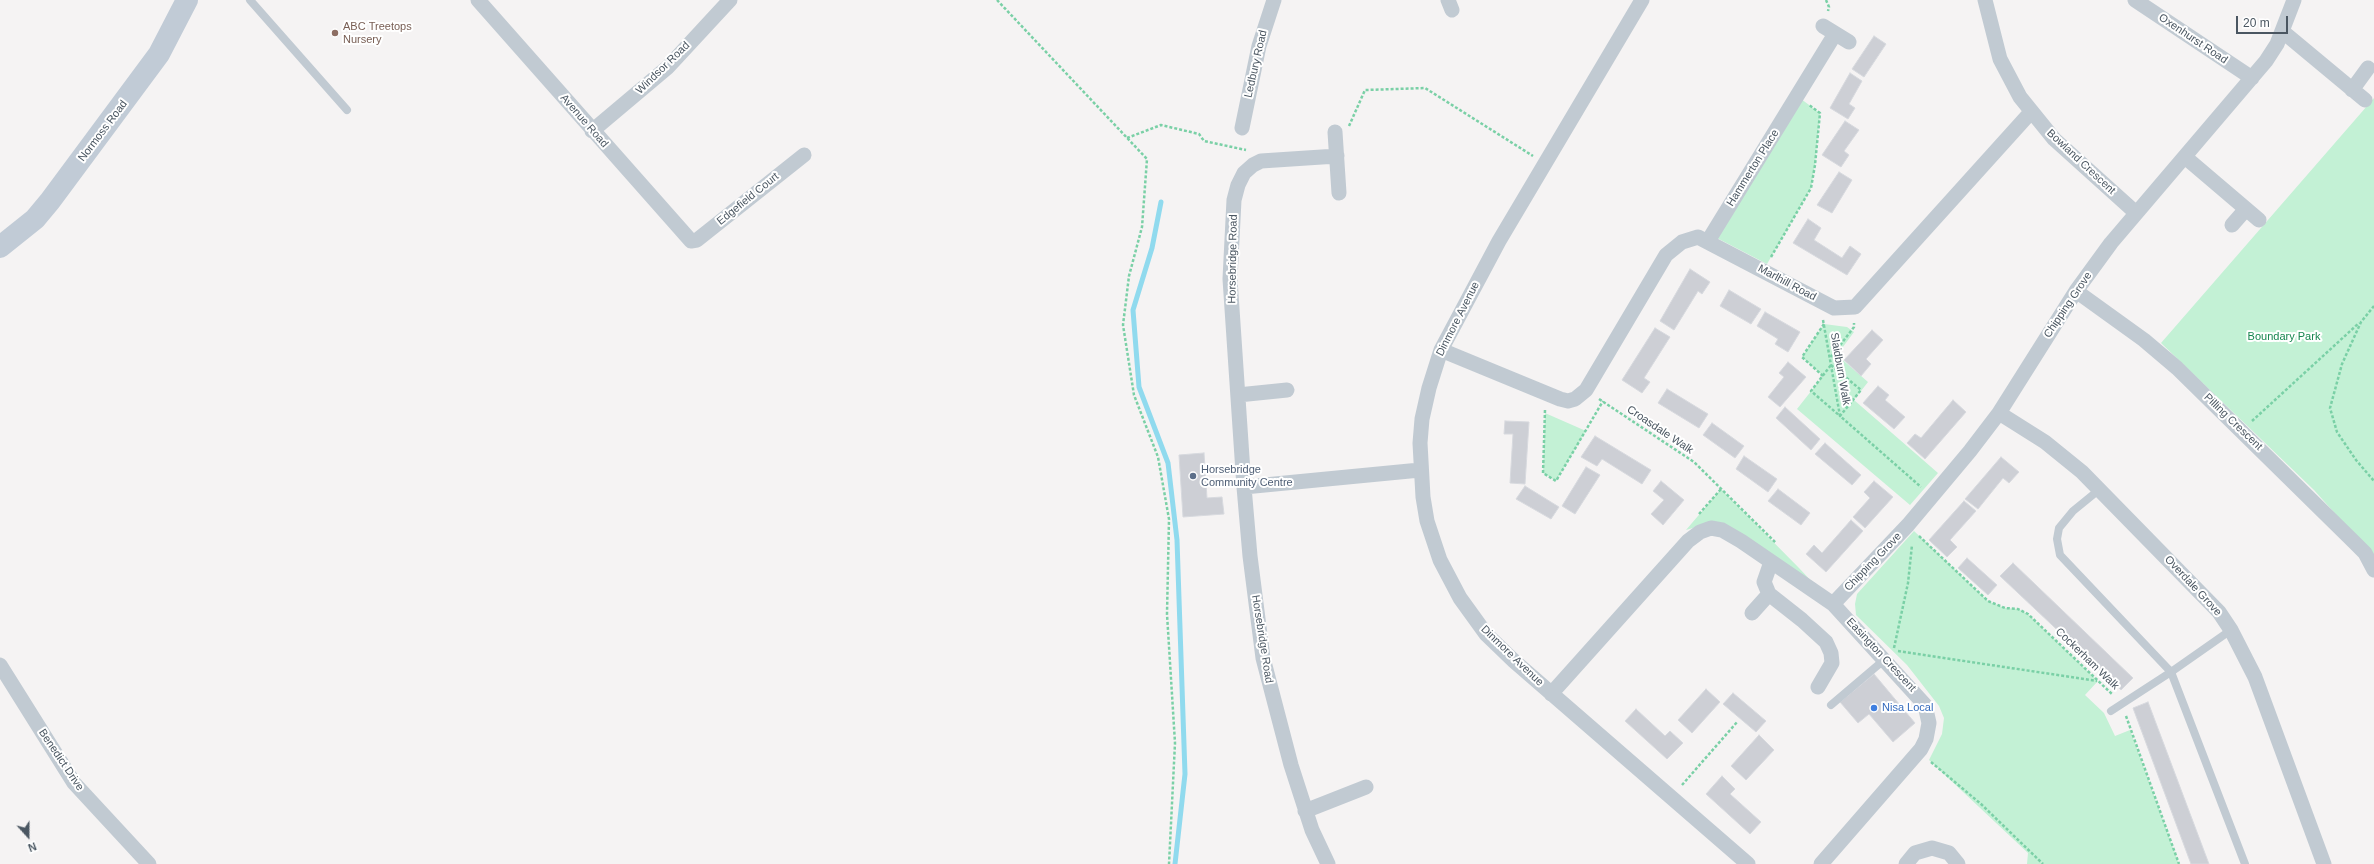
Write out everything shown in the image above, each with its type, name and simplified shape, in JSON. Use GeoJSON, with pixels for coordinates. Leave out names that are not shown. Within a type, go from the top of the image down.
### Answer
{"type":"FeatureCollection","features":[{"type":"Feature","properties":{"kind":"main road","name":"Normoss Road"},"geometry":{"type":"LineString","coordinates":[[0,247],[35,219],[55,195],[159,54],[187,0]]}},
{"type":"Feature","properties":{"kind":"street","name":"Avenue Road"},"geometry":{"type":"LineString","coordinates":[[478,0],[592,131],[691,241]]}},
{"type":"Feature","properties":{"kind":"street","name":"Windsor Road"},"geometry":{"type":"LineString","coordinates":[[592,131],[668,67],[730,0]]}},
{"type":"Feature","properties":{"kind":"street","name":"Ledbury Road"},"geometry":{"type":"LineString","coordinates":[[1242,128],[1259,46],[1274,0]]}},
{"type":"Feature","properties":{"kind":"street","name":"Dinmore Avenue"},"geometry":{"type":"LineString","coordinates":[[1642,0],[1499,241],[1441,350],[1429,388],[1422,419],[1420,470],[1423,497],[1433,541],[1460,598],[1486,634],[1552,694],[1748,864]]}},
{"type":"Feature","properties":{"kind":"street","name":"Bowland Crescent"},"geometry":{"type":"LineString","coordinates":[[1985,0],[1992,36],[2003,67],[2031,112],[2054,139],[2135,212]]}},
{"type":"Feature","properties":{"kind":"street","name":"Oxenhurst Road"},"geometry":{"type":"LineString","coordinates":[[2135,0],[2252,78]]}},
{"type":"Feature","properties":{"kind":"street","name":"Chipping Grove"},"geometry":{"type":"LineString","coordinates":[[1833,604],[1911,528],[1932,497],[1970,451],[1999,413],[2076,291],[2135,212],[2185,157],[2271,54],[2294,0]]}},
{"type":"Feature","properties":{"kind":"street","name":"Hammerton Place"},"geometry":{"type":"LineString","coordinates":[[1708,241],[1797,96],[1829,30],[1849,42]]}},
{"type":"Feature","properties":{"kind":"street"},"geometry":{"type":"LineString","coordinates":[[2282,30],[2365,100]]}},
{"type":"Feature","properties":{"kind":"street"},"geometry":{"type":"LineString","coordinates":[[2352,90],[2368,68]]}},
{"type":"Feature","properties":{"kind":"street"},"geometry":{"type":"LineString","coordinates":[[1855,307],[2031,112]]}},
{"type":"Feature","properties":{"kind":"street"},"geometry":{"type":"LineString","coordinates":[[1335,132],[1339,193]]}},
{"type":"Feature","properties":{"kind":"street","name":"Edgefield Court"},"geometry":{"type":"LineString","coordinates":[[691,241],[697,240],[804,155]]}},
{"type":"Feature","properties":{"kind":"street","name":"Horsebridge Road"},"geometry":{"type":"LineString","coordinates":[[1328,864],[1305,811],[1289,758],[1263,658],[1250,556],[1230,279],[1234,200],[1238,185],[1244,173],[1253,165],[1261,161],[1337,156]]}},
{"type":"Feature","properties":{"kind":"street"},"geometry":{"type":"LineString","coordinates":[[2185,157],[2259,220]]}},
{"type":"Feature","properties":{"kind":"street"},"geometry":{"type":"LineString","coordinates":[[2232,225],[2246,209]]}},
{"type":"Feature","properties":{"kind":"street","name":"Marlhill Road"},"geometry":{"type":"LineString","coordinates":[[1441,350],[1546,394],[1568,401],[1586,390],[1666,255],[1671,250],[1690,239],[1698,237],[1764,270],[1834,308],[1855,307]]}},
{"type":"Feature","properties":{"kind":"street","name":"Pilling Crescent"},"geometry":{"type":"LineString","coordinates":[[2076,291],[2144,340],[2241,429],[2365,553],[2374,570]]}},
{"type":"Feature","properties":{"kind":"street"},"geometry":{"type":"LineString","coordinates":[[1238,395],[1287,390]]}},
{"type":"Feature","properties":{"kind":"street","name":"Overdale Grove"},"geometry":{"type":"LineString","coordinates":[[1999,413],[2045,442],[2100,489],[2219,612],[2231,630],[2256,677],[2324,864]]}},
{"type":"Feature","properties":{"kind":"street"},"geometry":{"type":"LineString","coordinates":[[1244,487],[1420,470]]}},
{"type":"Feature","properties":{"kind":"street","name":"Easington Crescent"},"geometry":{"type":"LineString","coordinates":[[1552,694],[1688,541],[1700,532],[1712,528],[1722,530],[1833,604],[1874,648],[1889,655],[1926,705],[1929,723],[1926,739],[1919,751],[1820,864]]}},
{"type":"Feature","properties":{"kind":"street"},"geometry":{"type":"LineString","coordinates":[[1771,562],[1764,582],[1769,594],[1802,620],[1826,642],[1831,653],[1832,663],[1818,687]]}},
{"type":"Feature","properties":{"kind":"street"},"geometry":{"type":"LineString","coordinates":[[1752,613],[1769,594]]}},
{"type":"Feature","properties":{"kind":"street","name":"Benedict Drive"},"geometry":{"type":"LineString","coordinates":[[0,665],[74,783],[149,864]]}},
{"type":"Feature","properties":{"kind":"street"},"geometry":{"type":"LineString","coordinates":[[1305,811],[1366,787]]}},
{"type":"Feature","properties":{"kind":"street"},"geometry":{"type":"LineString","coordinates":[[1906,864],[1915,853],[1932,848],[1949,854],[1958,864]]}},
{"type":"Feature","properties":{"kind":"lane"},"geometry":{"type":"LineString","coordinates":[[250,0],[347,110]]}},
{"type":"Feature","properties":{"kind":"lane"},"geometry":{"type":"LineString","coordinates":[[2100,489],[2073,511],[2059,528],[2057,538],[2060,555],[2171,672],[2245,864]]}},
{"type":"Feature","properties":{"kind":"lane"},"geometry":{"type":"LineString","coordinates":[[2111,711],[2171,672],[2231,630]]}},
{"type":"Feature","properties":{"kind":"lane"},"geometry":{"type":"LineString","coordinates":[[1831,706],[1889,655]]}},
{"type":"Feature","properties":{"kind":"path"},"geometry":{"type":"LineString","coordinates":[[997,0],[1147,159],[1142,227],[1128,276],[1123,325],[1134,395],[1158,456],[1169,519],[1166,614],[1175,743],[1168,864]]}},
{"type":"Feature","properties":{"kind":"path"},"geometry":{"type":"LineString","coordinates":[[1335,132],[1346,132],[1365,90],[1425,88],[1545,163]]}},
{"type":"Feature","properties":{"kind":"path"},"geometry":{"type":"LineString","coordinates":[[1764,270],[1811,188],[1815,165],[1820,113],[1797,96]]}},
{"type":"Feature","properties":{"kind":"path"},"geometry":{"type":"LineString","coordinates":[[1127,138],[1161,125],[1199,134],[1204,141],[1246,150]]}},
{"type":"Feature","properties":{"kind":"path","name":"Slaidburn Walk"},"geometry":{"type":"LineString","coordinates":[[1818,300],[1824,324],[1840,416],[1932,497]]}},
{"type":"Feature","properties":{"kind":"path"},"geometry":{"type":"LineString","coordinates":[[2241,429],[2361,322],[2374,306]]}},
{"type":"Feature","properties":{"kind":"path"},"geometry":{"type":"LineString","coordinates":[[1830,357],[1854,327],[1855,307]]}},
{"type":"Feature","properties":{"kind":"path"},"geometry":{"type":"LineString","coordinates":[[2361,322],[2342,364],[2330,408],[2337,432],[2356,460],[2374,480]]}},
{"type":"Feature","properties":{"kind":"path"},"geometry":{"type":"LineString","coordinates":[[1823,376],[1802,357],[1824,324]]}},
{"type":"Feature","properties":{"kind":"path"},"geometry":{"type":"LineString","coordinates":[[1831,365],[1861,390],[1840,416],[1811,391],[1831,365]]}},
{"type":"Feature","properties":{"kind":"path","name":"Croasdale Walk"},"geometry":{"type":"LineString","coordinates":[[1586,390],[1694,462],[1780,548]]}},
{"type":"Feature","properties":{"kind":"path"},"geometry":{"type":"LineString","coordinates":[[1546,394],[1543,473],[1556,481],[1603,402]]}},
{"type":"Feature","properties":{"kind":"path"},"geometry":{"type":"LineString","coordinates":[[1889,655],[1908,583],[1911,528]]}},
{"type":"Feature","properties":{"kind":"path","name":"Cockerham Walk"},"geometry":{"type":"LineString","coordinates":[[1911,528],[1988,600],[2005,608],[2018,609],[2028,614],[2122,704],[2179,864]]}},
{"type":"Feature","properties":{"kind":"path"},"geometry":{"type":"LineString","coordinates":[[1874,648],[1889,655],[2098,681]]}},
{"type":"Feature","properties":{"kind":"path"},"geometry":{"type":"LineString","coordinates":[[1671,798],[1738,721]]}},
{"type":"Feature","properties":{"kind":"path"},"geometry":{"type":"LineString","coordinates":[[1919,751],[1981,804],[2043,864]]}},
{"type":"Feature","properties":{"kind":"green space","name":"Boundary Park"},"geometry":{"type":"Polygon","coordinates":[[[2374,98],[2374,557],[2314,490],[2161,343],[2374,98]]]}},
{"type":"Feature","properties":{"kind":"green space"},"geometry":{"type":"Polygon","coordinates":[[[1801,99],[1820,113],[1815,165],[1811,188],[1767,264],[1715,237],[1801,99]]]}},
{"type":"Feature","properties":{"kind":"green space"},"geometry":{"type":"Polygon","coordinates":[[[1824,324],[1847,327],[1854,332],[1837,355],[1868,382],[1854,400],[1938,473],[1910,505],[1797,409],[1823,376],[1802,357],[1824,324]]]}},
{"type":"Feature","properties":{"kind":"green space"},"geometry":{"type":"Polygon","coordinates":[[[1545,413],[1586,431],[1556,481],[1543,473],[1545,413]]]}},
{"type":"Feature","properties":{"kind":"green space"},"geometry":{"type":"Polygon","coordinates":[[[1721,489],[1833,604],[1710,523],[1686,530],[1721,489]]]}},
{"type":"Feature","properties":{"kind":"green space"},"geometry":{"type":"Polygon","coordinates":[[[1914,531],[1988,601],[2005,608],[2018,609],[2028,614],[2098,681],[2085,695],[2104,713],[2115,736],[2130,730],[2179,864],[2027,864],[2028,853],[1929,760],[1942,734],[1944,718],[1939,706],[1907,665],[1856,615],[1855,604],[1857,594],[1914,531]]]}},
{"type":"Feature","properties":{"kind":"building"},"geometry":{"type":"Polygon","coordinates":[[[1874,36],[1886,44],[1864,77],[1852,69],[1874,36]]]}},
{"type":"Feature","properties":{"kind":"building"},"geometry":{"type":"Polygon","coordinates":[[[1850,73],[1862,81],[1849,104],[1855,108],[1848,119],[1830,108],[1850,73]]]}},
{"type":"Feature","properties":{"kind":"building"},"geometry":{"type":"Polygon","coordinates":[[[1845,121],[1859,130],[1844,151],[1849,155],[1841,167],[1822,155],[1845,121]]]}},
{"type":"Feature","properties":{"kind":"building"},"geometry":{"type":"Polygon","coordinates":[[[1839,172],[1852,180],[1832,213],[1817,205],[1839,172]]]}},
{"type":"Feature","properties":{"kind":"building"},"geometry":{"type":"Polygon","coordinates":[[[1808,219],[1821,228],[1814,240],[1842,258],[1850,246],[1861,254],[1847,275],[1793,243],[1808,219]]]}},
{"type":"Feature","properties":{"kind":"building"},"geometry":{"type":"Polygon","coordinates":[[[1690,269],[1710,282],[1702,294],[1698,291],[1674,330],[1660,321],[1690,269]]]}},
{"type":"Feature","properties":{"kind":"building"},"geometry":{"type":"Polygon","coordinates":[[[1729,290],[1761,309],[1751,324],[1720,306],[1729,290]]]}},
{"type":"Feature","properties":{"kind":"building"},"geometry":{"type":"Polygon","coordinates":[[[1765,312],[1800,332],[1788,352],[1775,344],[1778,339],[1757,326],[1765,312]]]}},
{"type":"Feature","properties":{"kind":"building"},"geometry":{"type":"Polygon","coordinates":[[[1655,328],[1670,337],[1644,378],[1650,382],[1642,393],[1622,380],[1655,328]]]}},
{"type":"Feature","properties":{"kind":"building"},"geometry":{"type":"Polygon","coordinates":[[[1872,330],[1883,340],[1866,359],[1871,364],[1861,376],[1844,360],[1872,330]]]}},
{"type":"Feature","properties":{"kind":"building"},"geometry":{"type":"Polygon","coordinates":[[[1788,362],[1806,377],[1780,407],[1768,397],[1784,377],[1779,373],[1788,362]]]}},
{"type":"Feature","properties":{"kind":"building"},"geometry":{"type":"Polygon","coordinates":[[[1878,386],[1889,395],[1885,400],[1905,417],[1894,429],[1863,403],[1878,386]]]}},
{"type":"Feature","properties":{"kind":"building"},"geometry":{"type":"Polygon","coordinates":[[[1667,389],[1708,414],[1699,428],[1658,403],[1667,389]]]}},
{"type":"Feature","properties":{"kind":"building"},"geometry":{"type":"Polygon","coordinates":[[[1953,400],[1966,412],[1925,459],[1907,443],[1915,434],[1921,438],[1953,400]]]}},
{"type":"Feature","properties":{"kind":"building"},"geometry":{"type":"Polygon","coordinates":[[[1785,407],[1820,439],[1811,450],[1776,418],[1785,407]]]}},
{"type":"Feature","properties":{"kind":"building"},"geometry":{"type":"Polygon","coordinates":[[[1505,421],[1529,422],[1525,484],[1510,483],[1513,434],[1504,434],[1505,421]]]}},
{"type":"Feature","properties":{"kind":"building"},"geometry":{"type":"Polygon","coordinates":[[[1712,423],[1744,446],[1735,458],[1703,435],[1712,423]]]}},
{"type":"Feature","properties":{"kind":"building"},"geometry":{"type":"Polygon","coordinates":[[[1595,436],[1651,470],[1642,484],[1602,459],[1597,466],[1581,457],[1595,436]]]}},
{"type":"Feature","properties":{"kind":"building"},"geometry":{"type":"Polygon","coordinates":[[[1825,443],[1861,475],[1852,485],[1815,454],[1825,443]]]}},
{"type":"Feature","properties":{"kind":"building","name":"Horsebridge Community Centre"},"geometry":{"type":"Polygon","coordinates":[[[1204,453],[1207,498],[1222,497],[1224,514],[1183,517],[1179,455],[1204,453]]]}},
{"type":"Feature","properties":{"kind":"building"},"geometry":{"type":"Polygon","coordinates":[[[1744,456],[1777,479],[1768,492],[1736,469],[1744,456]]]}},
{"type":"Feature","properties":{"kind":"building"},"geometry":{"type":"Polygon","coordinates":[[[2001,457],[2019,472],[2009,483],[2003,478],[1978,509],[1965,499],[2001,457]]]}},
{"type":"Feature","properties":{"kind":"building"},"geometry":{"type":"Polygon","coordinates":[[[1586,467],[1600,475],[1575,514],[1562,506],[1586,467]]]}},
{"type":"Feature","properties":{"kind":"building"},"geometry":{"type":"Polygon","coordinates":[[[1661,481],[1684,500],[1663,525],[1651,514],[1664,500],[1653,491],[1661,481]]]}},
{"type":"Feature","properties":{"kind":"building"},"geometry":{"type":"Polygon","coordinates":[[[1874,481],[1893,497],[1865,528],[1853,517],[1870,498],[1864,492],[1874,481]]]}},
{"type":"Feature","properties":{"kind":"building"},"geometry":{"type":"Polygon","coordinates":[[[1525,486],[1559,507],[1551,519],[1516,499],[1525,486]]]}},
{"type":"Feature","properties":{"kind":"building"},"geometry":{"type":"Polygon","coordinates":[[[1778,489],[1810,513],[1801,525],[1768,501],[1778,489]]]}},
{"type":"Feature","properties":{"kind":"building"},"geometry":{"type":"Polygon","coordinates":[[[1964,501],[1976,511],[1950,540],[1957,547],[1947,557],[1929,540],[1964,501]]]}},
{"type":"Feature","properties":{"kind":"building"},"geometry":{"type":"Polygon","coordinates":[[[1851,520],[1863,531],[1826,572],[1806,554],[1814,545],[1822,553],[1851,520]]]}},
{"type":"Feature","properties":{"kind":"building"},"geometry":{"type":"Polygon","coordinates":[[[1967,558],[1997,585],[1988,595],[1958,568],[1967,558]]]}},
{"type":"Feature","properties":{"kind":"building"},"geometry":{"type":"Polygon","coordinates":[[[2013,563],[2133,678],[2121,690],[2000,576],[2013,563]]]}},
{"type":"Feature","properties":{"kind":"building","name":"Nisa Local"},"geometry":{"type":"Polygon","coordinates":[[[1874,674],[1915,723],[1893,742],[1869,714],[1858,723],[1840,702],[1874,674]]]}},
{"type":"Feature","properties":{"kind":"building"},"geometry":{"type":"Polygon","coordinates":[[[1706,689],[1720,702],[1692,733],[1678,720],[1706,689]]]}},
{"type":"Feature","properties":{"kind":"building"},"geometry":{"type":"Polygon","coordinates":[[[1733,693],[1766,721],[1756,732],[1723,704],[1733,693]]]}},
{"type":"Feature","properties":{"kind":"building"},"geometry":{"type":"Polygon","coordinates":[[[2148,702],[2209,864],[2191,864],[2133,708],[2148,702]]]}},
{"type":"Feature","properties":{"kind":"building"},"geometry":{"type":"Polygon","coordinates":[[[1636,709],[1665,736],[1670,731],[1683,743],[1667,759],[1625,721],[1636,709]]]}},
{"type":"Feature","properties":{"kind":"building"},"geometry":{"type":"Polygon","coordinates":[[[1759,735],[1774,750],[1746,780],[1731,766],[1759,735]]]}},
{"type":"Feature","properties":{"kind":"building"},"geometry":{"type":"Polygon","coordinates":[[[1722,776],[1735,789],[1730,794],[1761,822],[1750,834],[1706,794],[1722,776]]]}},
{"type":"Feature","properties":{"kind":"waterway"},"geometry":{"type":"LineString","coordinates":[[1161,202],[1152,248],[1133,310],[1139,387],[1168,463],[1177,540],[1185,774],[1175,864]]}},
{"type":"Feature","properties":{"kind":"place","name":"ABC Treetops Nursery"},"geometry":{"type":"Point","coordinates":[335,33]}},
{"type":"Feature","properties":{"kind":"place","name":"Horsebridge Community Centre"},"geometry":{"type":"Point","coordinates":[1193,476]}},
{"type":"Feature","properties":{"kind":"place","name":"Nisa Local"},"geometry":{"type":"Point","coordinates":[1874,708]}}]}
